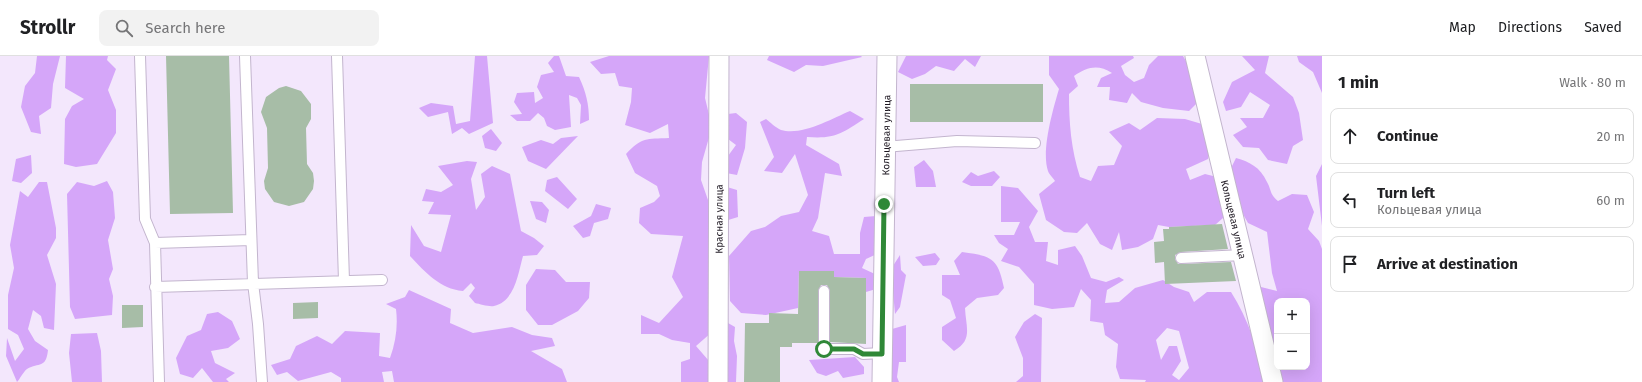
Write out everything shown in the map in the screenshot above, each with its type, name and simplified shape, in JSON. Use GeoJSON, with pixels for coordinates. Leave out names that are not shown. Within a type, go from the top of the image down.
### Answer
{"type":"FeatureCollection","features":[{"type":"Feature","properties":{"kind":"street","name":"Красная улица"},"geometry":{"type":"LineString","coordinates":[[718,382],[719,56]]}},
{"type":"Feature","properties":{"kind":"street","name":"Кольцевая улица"},"geometry":{"type":"LineString","coordinates":[[882,382],[886,56]]}},
{"type":"Feature","properties":{"kind":"street","name":"Кольцевая улица"},"geometry":{"type":"LineString","coordinates":[[1195,56],[1273,382]]}},
{"type":"Feature","properties":{"kind":"lane"},"geometry":{"type":"LineString","coordinates":[[140,56],[145,220],[155,243],[155,287],[159,382]]}},
{"type":"Feature","properties":{"kind":"lane"},"geometry":{"type":"LineString","coordinates":[[245,56],[253,283],[258,324],[262,382]]}},
{"type":"Feature","properties":{"kind":"lane"},"geometry":{"type":"LineString","coordinates":[[337,56],[344,281]]}},
{"type":"Feature","properties":{"kind":"lane"},"geometry":{"type":"LineString","coordinates":[[884,147],[957,141],[1035,143]]}},
{"type":"Feature","properties":{"kind":"lane"},"geometry":{"type":"LineString","coordinates":[[155,243],[252,240]]}},
{"type":"Feature","properties":{"kind":"lane"},"geometry":{"type":"LineString","coordinates":[[1181,258],[1243,255]]}},
{"type":"Feature","properties":{"kind":"lane"},"geometry":{"type":"LineString","coordinates":[[155,287],[382,280]]}},
{"type":"Feature","properties":{"kind":"lane"},"geometry":{"type":"LineString","coordinates":[[824,291],[824,349],[854,349],[863,354],[882,354]]}},
{"type":"Feature","properties":{"kind":"shaded area"},"geometry":{"type":"Polygon","coordinates":[[[37,56],[60,56],[53,84],[51,108],[39,116],[41,134],[31,132],[21,107],[25,86],[35,73],[37,56]]]}},
{"type":"Feature","properties":{"kind":"shaded area"},"geometry":{"type":"Polygon","coordinates":[[[66,56],[108,56],[107,60],[116,69],[108,90],[116,110],[116,133],[97,164],[76,167],[64,164],[65,119],[72,106],[84,99],[65,88],[66,56]]]}},
{"type":"Feature","properties":{"kind":"shaded area"},"geometry":{"type":"Polygon","coordinates":[[[475,56],[487,56],[493,123],[469,134],[462,128],[452,134],[448,112],[428,117],[419,108],[431,103],[453,106],[456,124],[470,121],[475,56]]]}},
{"type":"Feature","properties":{"kind":"shaded area"},"geometry":{"type":"Polygon","coordinates":[[[554,56],[559,56],[566,76],[579,77],[587,98],[589,120],[580,124],[581,105],[577,98],[569,95],[571,127],[555,130],[547,126],[544,118],[538,113],[530,121],[517,121],[510,115],[522,114],[514,102],[517,93],[534,92],[535,103],[543,98],[537,87],[541,75],[554,72],[548,63],[554,56]]]}},
{"type":"Feature","properties":{"kind":"shaded area"},"geometry":{"type":"Polygon","coordinates":[[[609,56],[709,56],[705,98],[712,127],[702,162],[701,180],[708,200],[711,252],[708,283],[712,304],[712,332],[696,346],[709,361],[712,382],[681,382],[681,362],[690,359],[690,343],[672,340],[659,334],[641,334],[641,315],[659,323],[683,297],[672,277],[683,236],[651,234],[639,223],[640,208],[654,202],[660,196],[657,186],[635,173],[626,154],[636,144],[645,140],[669,138],[668,124],[650,133],[625,125],[631,102],[632,88],[619,86],[615,73],[601,74],[590,62],[609,56]]]}},
{"type":"Feature","properties":{"kind":"shaded area"},"geometry":{"type":"Polygon","coordinates":[[[769,56],[862,57],[823,66],[806,65],[794,72],[767,60],[769,56]]]}},
{"type":"Feature","properties":{"kind":"shaded area"},"geometry":{"type":"Polygon","coordinates":[[[906,56],[981,56],[975,67],[965,59],[954,71],[936,66],[925,74],[912,79],[898,72],[906,56]]]}},
{"type":"Feature","properties":{"kind":"shaded area"},"geometry":{"type":"Polygon","coordinates":[[[1049,56],[1133,56],[1134,58],[1121,66],[1125,75],[1134,82],[1144,78],[1149,65],[1158,56],[1183,56],[1194,75],[1198,102],[1189,111],[1163,108],[1141,102],[1132,93],[1127,103],[1109,100],[1110,87],[1097,87],[1101,78],[1112,73],[1102,68],[1083,70],[1074,76],[1078,86],[1069,94],[1069,105],[1074,156],[1080,177],[1091,181],[1098,166],[1114,165],[1122,146],[1109,132],[1129,123],[1140,130],[1157,118],[1185,119],[1202,124],[1211,147],[1208,159],[1186,169],[1190,180],[1205,174],[1217,177],[1224,200],[1223,218],[1215,225],[1169,227],[1158,225],[1153,239],[1138,247],[1122,250],[1119,232],[1112,250],[1100,244],[1087,223],[1077,233],[1064,232],[1046,220],[1039,194],[1055,181],[1048,171],[1046,153],[1049,130],[1059,89],[1049,75],[1049,56]]]}},
{"type":"Feature","properties":{"kind":"shaded area"},"geometry":{"type":"Polygon","coordinates":[[[1242,56],[1269,56],[1265,73],[1293,97],[1299,113],[1303,140],[1293,146],[1287,164],[1268,160],[1259,148],[1243,147],[1233,135],[1247,127],[1240,118],[1263,118],[1270,105],[1250,92],[1241,107],[1226,111],[1223,102],[1232,82],[1255,70],[1242,56]]]}},
{"type":"Feature","properties":{"kind":"shaded area"},"geometry":{"type":"Polygon","coordinates":[[[1297,56],[1322,56],[1322,93],[1313,72],[1299,62],[1297,56]]]}},
{"type":"Feature","properties":{"kind":"shaded area"},"geometry":{"type":"Polygon","coordinates":[[[850,111],[864,119],[843,132],[831,136],[807,137],[806,145],[839,164],[842,176],[825,173],[818,218],[812,231],[829,236],[834,254],[860,254],[860,233],[864,217],[876,216],[879,253],[866,259],[862,268],[877,275],[876,289],[866,292],[866,278],[834,277],[834,271],[799,271],[798,308],[766,315],[741,313],[730,301],[729,256],[751,231],[765,227],[781,216],[799,212],[808,195],[795,154],[782,173],[764,171],[774,157],[760,122],[766,119],[781,130],[798,131],[816,126],[850,111]]]}},
{"type":"Feature","properties":{"kind":"shaded area"},"geometry":{"type":"Polygon","coordinates":[[[736,113],[747,122],[745,148],[737,175],[726,173],[728,156],[736,145],[728,139],[728,114],[736,113]]]}},
{"type":"Feature","properties":{"kind":"shaded area"},"geometry":{"type":"Polygon","coordinates":[[[491,129],[502,143],[496,151],[485,148],[482,136],[491,129]]]}},
{"type":"Feature","properties":{"kind":"shaded area"},"geometry":{"type":"Polygon","coordinates":[[[578,136],[546,169],[528,161],[522,147],[541,140],[553,144],[561,138],[578,136]]]}},
{"type":"Feature","properties":{"kind":"shaded area"},"geometry":{"type":"Polygon","coordinates":[[[31,155],[32,173],[21,183],[12,181],[16,159],[31,155]]]}},
{"type":"Feature","properties":{"kind":"shaded area"},"geometry":{"type":"Polygon","coordinates":[[[1236,158],[1250,163],[1261,172],[1269,185],[1273,196],[1278,201],[1292,194],[1307,195],[1314,212],[1308,229],[1319,241],[1322,249],[1322,382],[1278,382],[1275,370],[1310,370],[1310,298],[1274,298],[1274,366],[1260,308],[1261,287],[1277,291],[1272,273],[1267,232],[1248,223],[1235,200],[1229,172],[1236,158]]]}},
{"type":"Feature","properties":{"kind":"shaded area"},"geometry":{"type":"Polygon","coordinates":[[[924,160],[933,171],[936,187],[916,187],[914,167],[924,160]]]}},
{"type":"Feature","properties":{"kind":"shaded area"},"geometry":{"type":"Polygon","coordinates":[[[467,161],[477,162],[471,179],[476,210],[485,197],[481,174],[492,166],[510,174],[521,231],[534,238],[544,246],[537,255],[523,256],[511,293],[507,299],[494,306],[475,303],[469,296],[475,288],[471,283],[463,291],[447,287],[427,274],[410,256],[411,225],[424,246],[441,252],[451,215],[428,214],[434,202],[422,201],[426,189],[441,192],[453,185],[438,166],[467,161]]]}},
{"type":"Feature","properties":{"kind":"shaded area"},"geometry":{"type":"Polygon","coordinates":[[[1322,164],[1322,226],[1316,176],[1322,164]]]}},
{"type":"Feature","properties":{"kind":"shaded area"},"geometry":{"type":"Polygon","coordinates":[[[994,171],[1000,177],[992,186],[971,186],[962,182],[971,172],[978,176],[994,171]]]}},
{"type":"Feature","properties":{"kind":"shaded area"},"geometry":{"type":"Polygon","coordinates":[[[557,177],[577,199],[568,209],[545,191],[547,180],[557,177]]]}},
{"type":"Feature","properties":{"kind":"shaded area"},"geometry":{"type":"Polygon","coordinates":[[[107,181],[113,192],[115,218],[108,240],[113,269],[109,279],[113,296],[112,315],[75,319],[70,307],[67,194],[77,182],[94,186],[107,181]]]}},
{"type":"Feature","properties":{"kind":"shaded area"},"geometry":{"type":"Polygon","coordinates":[[[39,182],[47,182],[56,228],[56,238],[47,255],[56,284],[54,330],[44,328],[41,316],[33,310],[28,329],[35,341],[48,350],[47,356],[44,363],[27,369],[17,382],[6,356],[7,338],[15,361],[24,349],[18,335],[8,329],[8,295],[14,268],[10,245],[20,191],[28,197],[39,182]]]}},
{"type":"Feature","properties":{"kind":"shaded area"},"geometry":{"type":"Polygon","coordinates":[[[1001,186],[1018,188],[1038,211],[1029,227],[1035,242],[1048,242],[1046,261],[1058,265],[1058,250],[1075,246],[1082,256],[1091,278],[1106,282],[1119,277],[1124,280],[1107,290],[1105,303],[1119,302],[1135,288],[1163,280],[1174,287],[1189,292],[1194,302],[1207,292],[1231,292],[1243,313],[1252,336],[1266,382],[1145,382],[1146,380],[1120,379],[1116,367],[1118,344],[1105,335],[1103,323],[1090,321],[1091,300],[1081,289],[1074,307],[1052,309],[1034,305],[1034,284],[1019,267],[1001,261],[1008,249],[999,243],[994,235],[1014,235],[1020,222],[1001,222],[1001,186]],[[1167,328],[1156,340],[1161,360],[1169,346],[1177,346],[1181,361],[1172,375],[1179,380],[1189,368],[1179,331],[1167,328]]]}},
{"type":"Feature","properties":{"kind":"shaded area"},"geometry":{"type":"Polygon","coordinates":[[[727,187],[737,190],[738,217],[725,221],[727,187]]]}},
{"type":"Feature","properties":{"kind":"shaded area"},"geometry":{"type":"Polygon","coordinates":[[[530,201],[542,202],[549,210],[546,223],[536,219],[530,201]]]}},
{"type":"Feature","properties":{"kind":"shaded area"},"geometry":{"type":"Polygon","coordinates":[[[596,204],[611,208],[608,219],[594,223],[590,236],[583,238],[573,226],[591,216],[596,204]]]}},
{"type":"Feature","properties":{"kind":"shaded area"},"geometry":{"type":"Polygon","coordinates":[[[962,252],[980,255],[992,260],[999,270],[1004,288],[998,295],[977,298],[965,308],[967,327],[966,338],[960,347],[954,351],[942,340],[942,327],[956,318],[950,300],[942,295],[942,275],[960,275],[954,261],[962,252]]]}},
{"type":"Feature","properties":{"kind":"shaded area"},"geometry":{"type":"Polygon","coordinates":[[[935,253],[940,259],[936,265],[923,266],[915,257],[935,253]]]}},
{"type":"Feature","properties":{"kind":"shaded area"},"geometry":{"type":"Polygon","coordinates":[[[900,255],[901,270],[906,275],[900,307],[895,314],[891,269],[900,255]]]}},
{"type":"Feature","properties":{"kind":"shaded area"},"geometry":{"type":"Polygon","coordinates":[[[536,269],[555,270],[566,282],[590,282],[589,298],[578,311],[552,325],[538,325],[526,310],[526,285],[536,269]]]}},
{"type":"Feature","properties":{"kind":"shaded area"},"geometry":{"type":"Polygon","coordinates":[[[409,290],[451,309],[450,323],[473,333],[512,327],[532,335],[552,338],[555,346],[531,351],[562,369],[567,382],[394,382],[392,371],[382,372],[384,382],[341,382],[341,378],[331,372],[298,381],[287,372],[277,375],[271,365],[290,359],[296,346],[317,336],[332,344],[345,331],[380,333],[379,356],[390,358],[396,334],[397,315],[396,309],[386,304],[405,297],[409,290]]]}},
{"type":"Feature","properties":{"kind":"shaded area"},"geometry":{"type":"Polygon","coordinates":[[[218,312],[232,321],[240,339],[228,348],[211,351],[215,363],[235,373],[226,379],[229,382],[213,382],[202,368],[193,378],[180,374],[176,358],[187,336],[201,330],[207,314],[218,312]]]}},
{"type":"Feature","properties":{"kind":"shaded area"},"geometry":{"type":"Polygon","coordinates":[[[1035,314],[1042,318],[1041,382],[1016,382],[1023,376],[1023,358],[1015,337],[1024,322],[1035,314]]]}},
{"type":"Feature","properties":{"kind":"shaded area"},"geometry":{"type":"Polygon","coordinates":[[[728,323],[735,327],[734,341],[737,356],[736,382],[727,382],[728,323]]]}},
{"type":"Feature","properties":{"kind":"shaded area"},"geometry":{"type":"Polygon","coordinates":[[[906,325],[906,362],[899,362],[897,377],[899,382],[889,382],[892,329],[906,325]]]}},
{"type":"Feature","properties":{"kind":"shaded area"},"geometry":{"type":"Polygon","coordinates":[[[97,333],[101,351],[102,382],[72,382],[69,353],[71,334],[97,333]]]}},
{"type":"Feature","properties":{"kind":"shaded area"},"geometry":{"type":"Polygon","coordinates":[[[855,357],[864,367],[864,374],[843,378],[838,371],[826,376],[817,373],[809,360],[855,357]]]}},
{"type":"Feature","properties":{"kind":"building"},"geometry":{"type":"Polygon","coordinates":[[[166,56],[229,56],[233,213],[170,214],[166,56]]]}},
{"type":"Feature","properties":{"kind":"building"},"geometry":{"type":"Polygon","coordinates":[[[910,84],[1043,84],[1043,122],[910,122],[910,84]]]}},
{"type":"Feature","properties":{"kind":"building"},"geometry":{"type":"Polygon","coordinates":[[[286,86],[301,91],[311,104],[311,119],[306,128],[307,164],[313,173],[314,181],[313,189],[304,202],[289,206],[274,202],[265,189],[264,181],[268,168],[267,128],[261,112],[266,97],[279,88],[286,86]]]}},
{"type":"Feature","properties":{"kind":"building"},"geometry":{"type":"Polygon","coordinates":[[[1222,224],[1228,249],[1181,252],[1175,255],[1175,259],[1178,264],[1231,262],[1236,281],[1165,284],[1164,262],[1155,263],[1154,242],[1164,241],[1163,229],[1169,229],[1169,227],[1222,224]]]}},
{"type":"Feature","properties":{"kind":"building"},"geometry":{"type":"Polygon","coordinates":[[[799,271],[834,271],[834,277],[866,278],[866,344],[830,342],[830,291],[827,285],[821,285],[818,291],[818,343],[792,343],[792,347],[780,347],[780,382],[744,382],[745,323],[769,323],[769,313],[798,314],[799,271]]]}},
{"type":"Feature","properties":{"kind":"building"},"geometry":{"type":"Polygon","coordinates":[[[318,302],[318,318],[293,319],[293,303],[318,302]]]}},
{"type":"Feature","properties":{"kind":"building"},"geometry":{"type":"Polygon","coordinates":[[[122,305],[143,305],[143,327],[122,328],[122,305]]]}},
{"type":"Feature","properties":{"kind":"route"},"geometry":{"type":"LineString","coordinates":[[824,349],[854,349],[863,354],[882,354],[884,204]]}}]}
